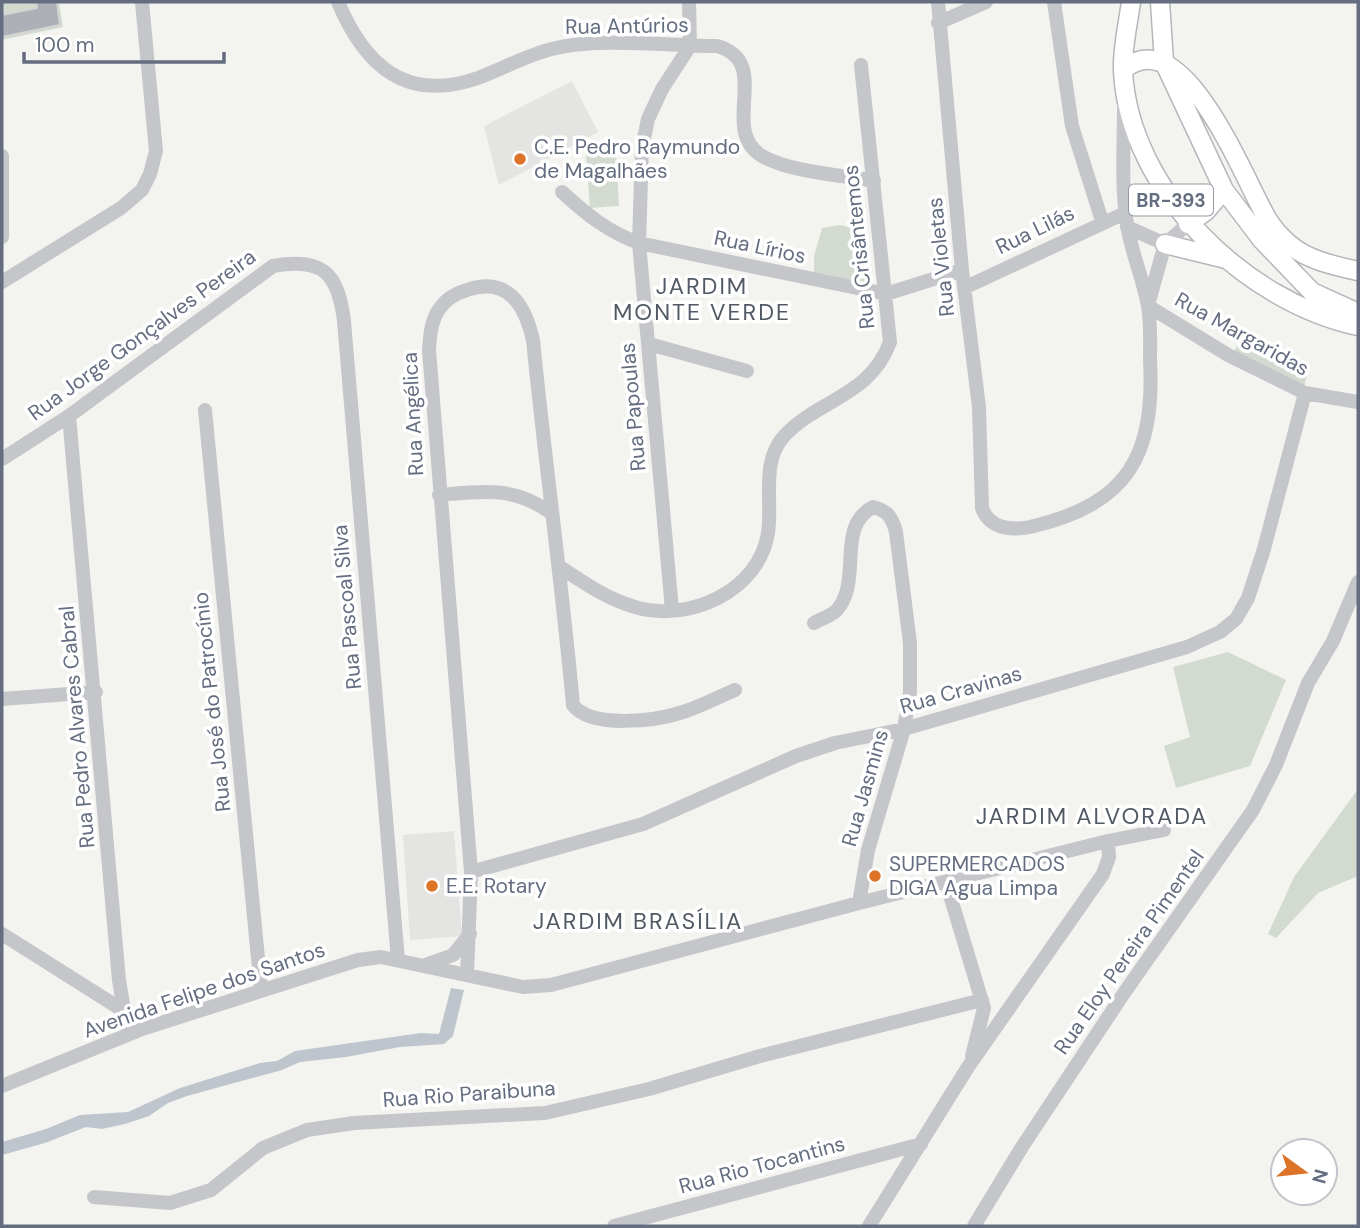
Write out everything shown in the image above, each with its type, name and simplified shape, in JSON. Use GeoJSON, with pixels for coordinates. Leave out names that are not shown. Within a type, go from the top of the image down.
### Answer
{"type":"FeatureCollection","features":[{"type":"Feature","properties":{"kind":"main road","name":"BR-393"},"geometry":{"type":"LineString","coordinates":[[1131,2],[1123,70],[1132,122],[1143,155],[1162,188],[1188,224],[1230,260],[1296,305],[1338,322],[1358,326]]}},
{"type":"Feature","properties":{"kind":"main road","name":"BR-393"},"geometry":{"type":"LineString","coordinates":[[1160,2],[1164,62],[1224,190],[1245,220],[1294,276],[1312,292],[1358,313]]}},
{"type":"Feature","properties":{"kind":"main road"},"geometry":{"type":"LineString","coordinates":[[1123,70],[1140,60],[1164,62],[1182,75],[1201,96],[1269,222],[1290,245],[1312,258],[1358,271]]}},
{"type":"Feature","properties":{"kind":"main road"},"geometry":{"type":"LineString","coordinates":[[1188,224],[1206,211],[1224,190]]}},
{"type":"Feature","properties":{"kind":"main road"},"geometry":{"type":"LineString","coordinates":[[1253,192],[1274,248],[1294,276]]}},
{"type":"Feature","properties":{"kind":"main road"},"geometry":{"type":"LineString","coordinates":[[1165,244],[1230,260]]}},
{"type":"Feature","properties":{"kind":"street"},"geometry":{"type":"LineString","coordinates":[[2,282],[121,208],[142,190],[150,174],[156,151],[142,2]]}},
{"type":"Feature","properties":{"kind":"street","name":"Rua Antúrios"},"geometry":{"type":"LineString","coordinates":[[338,2],[357,38],[375,60],[393,76],[415,85],[437,86],[474,79],[551,49],[583,44],[717,46],[732,50],[740,59],[745,77],[743,122],[748,141],[760,155],[778,163],[874,181]]}},
{"type":"Feature","properties":{"kind":"street"},"geometry":{"type":"LineString","coordinates":[[689,2],[690,46]]}},
{"type":"Feature","properties":{"kind":"street","name":"Rua Violetas"},"geometry":{"type":"LineString","coordinates":[[938,2],[962,270],[979,407],[982,508],[986,518],[998,527],[1023,528],[1063,519],[1104,499],[1130,470],[1146,436],[1152,396],[1148,306]]}},
{"type":"Feature","properties":{"kind":"street"},"geometry":{"type":"LineString","coordinates":[[939,23],[986,2]]}},
{"type":"Feature","properties":{"kind":"street"},"geometry":{"type":"LineString","coordinates":[[1054,2],[1072,126],[1102,221]]}},
{"type":"Feature","properties":{"kind":"street","name":"Rua Papoulas"},"geometry":{"type":"LineString","coordinates":[[672,610],[639,243],[642,148],[648,119],[690,46]]}},
{"type":"Feature","properties":{"kind":"street","name":"Rua Crisântemos"},"geometry":{"type":"LineString","coordinates":[[560,566],[596,592],[637,608],[672,610],[717,600],[740,584],[760,561],[768,534],[770,470],[774,452],[785,435],[862,384],[882,364],[890,342],[861,65]]}},
{"type":"Feature","properties":{"kind":"street"},"geometry":{"type":"LineString","coordinates":[[1123,70],[1126,220],[1148,306]]}},
{"type":"Feature","properties":{"kind":"street"},"geometry":{"type":"LineString","coordinates":[[2,156],[2,237]]}},
{"type":"Feature","properties":{"kind":"street","name":"Rua Lírios"},"geometry":{"type":"LineString","coordinates":[[562,192],[608,229],[639,243],[886,295]]}},
{"type":"Feature","properties":{"kind":"street"},"geometry":{"type":"LineString","coordinates":[[1126,220],[1165,244]]}},
{"type":"Feature","properties":{"kind":"street","name":"Rua Lilás"},"geometry":{"type":"LineString","coordinates":[[964,288],[1102,221],[1126,220]]}},
{"type":"Feature","properties":{"kind":"street"},"geometry":{"type":"LineString","coordinates":[[1148,306],[1165,244],[1188,224]]}},
{"type":"Feature","properties":{"kind":"street","name":"Rua Jorge Gonçalves Pereira"},"geometry":{"type":"LineString","coordinates":[[2,459],[69,416],[273,267],[293,263],[313,264]]}},
{"type":"Feature","properties":{"kind":"street","name":"Rua Pascoal Silva"},"geometry":{"type":"LineString","coordinates":[[313,264],[330,274],[341,295],[398,960]]}},
{"type":"Feature","properties":{"kind":"street"},"geometry":{"type":"LineString","coordinates":[[886,295],[962,270]]}},
{"type":"Feature","properties":{"kind":"street","name":"Rua Angélica"},"geometry":{"type":"LineString","coordinates":[[467,975],[471,933],[471,872],[429,350],[431,324],[440,307],[457,293],[480,285],[498,288],[516,298],[528,317],[550,512],[560,566],[573,705],[579,713],[592,719],[659,718],[684,712],[735,690]]}},
{"type":"Feature","properties":{"kind":"street","name":"Rua Margaridas"},"geometry":{"type":"LineString","coordinates":[[1148,306],[1228,355],[1305,393],[1358,402]]}},
{"type":"Feature","properties":{"kind":"street"},"geometry":{"type":"LineString","coordinates":[[649,344],[747,371]]}},
{"type":"Feature","properties":{"kind":"street","name":"Rua Cravinas"},"geometry":{"type":"LineString","coordinates":[[471,872],[643,824],[796,756],[835,743],[904,729],[1187,647],[1228,626],[1236,619],[1248,598],[1264,550],[1305,393]]}},
{"type":"Feature","properties":{"kind":"street","name":"Rua José do Patrocínio"},"geometry":{"type":"LineString","coordinates":[[205,410],[261,989]]}},
{"type":"Feature","properties":{"kind":"street","name":"Rua Pedro Alvares Cabral"},"geometry":{"type":"LineString","coordinates":[[69,416],[128,1034]]}},
{"type":"Feature","properties":{"kind":"street"},"geometry":{"type":"LineString","coordinates":[[439,495],[487,490],[509,492],[531,499],[550,512]]}},
{"type":"Feature","properties":{"kind":"street","name":"Rua Jasmins"},"geometry":{"type":"LineString","coordinates":[[814,623],[835,612],[844,600],[850,583],[855,527],[862,513],[873,507],[884,510],[892,518],[910,643],[910,692],[904,729],[879,805],[859,903]]}},
{"type":"Feature","properties":{"kind":"street","name":"Rua Eloy Pereira Pimentel"},"geometry":{"type":"LineString","coordinates":[[974,1226],[1117,1004],[1253,810],[1276,765],[1308,682],[1333,641],[1358,582]]}},
{"type":"Feature","properties":{"kind":"street"},"geometry":{"type":"LineString","coordinates":[[2,699],[96,692]]}},
{"type":"Feature","properties":{"kind":"street","name":"Avenida Felipe dos Santos"},"geometry":{"type":"LineString","coordinates":[[2,1086],[128,1034],[261,989],[358,960],[381,957],[523,986],[551,985],[859,903],[1108,841],[1164,830]]}},
{"type":"Feature","properties":{"kind":"street"},"geometry":{"type":"LineString","coordinates":[[869,1226],[968,1067],[1103,874],[1109,856],[1108,841]]}},
{"type":"Feature","properties":{"kind":"street"},"geometry":{"type":"LineString","coordinates":[[946,882],[983,1004],[968,1067]]}},
{"type":"Feature","properties":{"kind":"street"},"geometry":{"type":"LineString","coordinates":[[424,966],[453,955],[471,933]]}},
{"type":"Feature","properties":{"kind":"street"},"geometry":{"type":"LineString","coordinates":[[2,934],[124,1011]]}},
{"type":"Feature","properties":{"kind":"street","name":"Rua Rio Paraibuna"},"geometry":{"type":"LineString","coordinates":[[94,1197],[170,1203],[211,1190],[263,1148],[307,1130],[354,1123],[545,1112],[649,1089],[760,1056],[983,1004],[998,1012],[1017,1000]]}},
{"type":"Feature","properties":{"kind":"street","name":"Rua Rio Tocantins"},"geometry":{"type":"LineString","coordinates":[[614,1226],[921,1144]]}},
{"type":"Feature","properties":{"kind":"shaded area"},"geometry":{"type":"Polygon","coordinates":[[[2,2],[59,2],[63,27],[2,40],[2,2]]]}},
{"type":"Feature","properties":{"kind":"shaded area","name":"C.E. Pedro Raymundo de Magalhães"},"geometry":{"type":"Polygon","coordinates":[[[572,81],[598,132],[499,185],[484,126],[572,81]]]}},
{"type":"Feature","properties":{"kind":"shaded area"},"geometry":{"type":"Polygon","coordinates":[[[616,152],[619,206],[590,208],[586,154],[616,152]]]}},
{"type":"Feature","properties":{"kind":"shaded area"},"geometry":{"type":"Polygon","coordinates":[[[840,225],[867,231],[871,271],[864,283],[814,272],[814,256],[822,228],[840,225]]]}},
{"type":"Feature","properties":{"kind":"shaded area"},"geometry":{"type":"Polygon","coordinates":[[[1245,336],[1310,365],[1304,387],[1232,353],[1245,336]]]}},
{"type":"Feature","properties":{"kind":"shaded area"},"geometry":{"type":"Polygon","coordinates":[[[1228,652],[1286,680],[1250,766],[1176,788],[1164,746],[1190,737],[1173,667],[1228,652]]]}},
{"type":"Feature","properties":{"kind":"shaded area"},"geometry":{"type":"Polygon","coordinates":[[[1358,789],[1358,876],[1318,893],[1276,938],[1268,934],[1294,877],[1358,789]]]}},
{"type":"Feature","properties":{"kind":"shaded area","name":"E.E. Rotary"},"geometry":{"type":"Polygon","coordinates":[[[454,831],[462,936],[410,940],[403,835],[454,831]]]}},
{"type":"Feature","properties":{"kind":"shaded area"},"geometry":{"type":"Polygon","coordinates":[[[451,988],[464,990],[453,1036],[444,1044],[400,1047],[300,1062],[282,1070],[187,1096],[168,1103],[149,1116],[125,1124],[102,1129],[86,1127],[45,1143],[2,1155],[2,1142],[46,1129],[80,1115],[128,1112],[180,1088],[260,1063],[277,1061],[295,1051],[421,1033],[439,1034],[451,988]]]}},
{"type":"Feature","properties":{"kind":"building"},"geometry":{"type":"Polygon","coordinates":[[[36,2],[57,2],[60,25],[2,37],[2,15],[37,8],[36,2]]]}},
{"type":"Feature","properties":{"kind":"place","name":"C.E. Pedro Raymundo de Magalhães"},"geometry":{"type":"Point","coordinates":[520,159]}},
{"type":"Feature","properties":{"kind":"place","name":"SUPERMERCADOS DIGA Agua Limpa"},"geometry":{"type":"Point","coordinates":[875,876]}},
{"type":"Feature","properties":{"kind":"place","name":"E.E. Rotary"},"geometry":{"type":"Point","coordinates":[432,886]}},
{"type":"Feature","properties":{"kind":"district","name":"JARDIM MONTE VERDE"},"geometry":{"type":"Point","coordinates":[702,299]}},
{"type":"Feature","properties":{"kind":"district","name":"JARDIM ALVORADA"},"geometry":{"type":"Point","coordinates":[1092,816]}},
{"type":"Feature","properties":{"kind":"district","name":"JARDIM BRASÍLIA"},"geometry":{"type":"Point","coordinates":[638,921]}}]}
